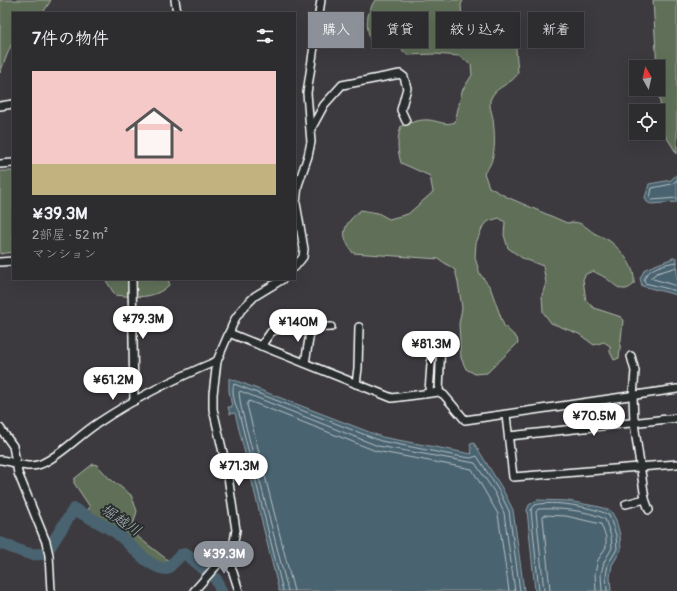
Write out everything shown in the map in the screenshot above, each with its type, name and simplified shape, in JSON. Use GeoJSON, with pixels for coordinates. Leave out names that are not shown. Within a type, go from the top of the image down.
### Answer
{"type":"FeatureCollection","features":[{"type":"Feature","properties":{"kind":"street"},"geometry":{"type":"LineString","coordinates":[[175,0],[178,12]]}},
{"type":"Feature","properties":{"kind":"street"},"geometry":{"type":"LineString","coordinates":[[296,266],[303,257],[304,249],[302,234],[297,229],[296,203],[298,185],[308,156],[311,129],[307,110],[306,93],[321,0]]}},
{"type":"Feature","properties":{"kind":"street"},"geometry":{"type":"LineString","coordinates":[[311,129],[324,105],[342,85],[400,74],[404,77],[407,88],[401,110],[406,121]]}},
{"type":"Feature","properties":{"kind":"street"},"geometry":{"type":"LineString","coordinates":[[0,106],[12,104]]}},
{"type":"Feature","properties":{"kind":"street"},"geometry":{"type":"LineString","coordinates":[[0,164],[12,163]]}},
{"type":"Feature","properties":{"kind":"street"},"geometry":{"type":"LineString","coordinates":[[0,262],[12,260]]}},
{"type":"Feature","properties":{"kind":"street"},"geometry":{"type":"LineString","coordinates":[[132,280],[134,401]]}},
{"type":"Feature","properties":{"kind":"street"},"geometry":{"type":"LineString","coordinates":[[194,591],[232,547],[236,530],[226,470],[213,410],[213,394],[217,361],[229,333],[242,309],[255,296],[281,280]]}},
{"type":"Feature","properties":{"kind":"street"},"geometry":{"type":"LineString","coordinates":[[304,363],[311,327]]}},
{"type":"Feature","properties":{"kind":"street"},"geometry":{"type":"LineString","coordinates":[[261,346],[271,332],[278,329],[331,327]]}},
{"type":"Feature","properties":{"kind":"street"},"geometry":{"type":"LineString","coordinates":[[356,384],[359,327]]}},
{"type":"Feature","properties":{"kind":"street"},"geometry":{"type":"LineString","coordinates":[[229,333],[392,398],[429,392],[439,392],[444,395],[465,420],[633,396],[677,388]]}},
{"type":"Feature","properties":{"kind":"street"},"geometry":{"type":"LineString","coordinates":[[429,392],[433,336]]}},
{"type":"Feature","properties":{"kind":"street"},"geometry":{"type":"LineString","coordinates":[[439,392],[441,339]]}},
{"type":"Feature","properties":{"kind":"street"},"geometry":{"type":"LineString","coordinates":[[631,356],[635,371],[633,396],[634,423],[645,499],[649,510]]}},
{"type":"Feature","properties":{"kind":"street"},"geometry":{"type":"LineString","coordinates":[[0,460],[11,461],[18,466],[40,464],[55,456],[82,433],[134,401],[217,361]]}},
{"type":"Feature","properties":{"kind":"street"},"geometry":{"type":"LineString","coordinates":[[506,415],[513,477],[677,464]]}},
{"type":"Feature","properties":{"kind":"street"},"geometry":{"type":"LineString","coordinates":[[508,436],[677,418]]}},
{"type":"Feature","properties":{"kind":"street"},"geometry":{"type":"LineString","coordinates":[[0,428],[13,446],[18,466],[18,473],[46,542],[49,555],[51,591]]}},
{"type":"Feature","properties":{"kind":"street"},"geometry":{"type":"LineString","coordinates":[[626,504],[645,499]]}},
{"type":"Feature","properties":{"kind":"street"},"geometry":{"type":"LineString","coordinates":[[227,554],[239,591]]}},
{"type":"Feature","properties":{"kind":"green space"},"geometry":{"type":"Polygon","coordinates":[[[0,0],[51,0],[44,12],[12,12],[12,44],[0,73],[0,0]]]}},
{"type":"Feature","properties":{"kind":"green space"},"geometry":{"type":"Polygon","coordinates":[[[375,0],[463,0],[461,5],[462,12],[436,12],[436,48],[516,48],[518,73],[516,77],[493,94],[490,101],[494,126],[494,148],[491,162],[484,173],[489,187],[507,197],[567,223],[575,222],[582,224],[594,233],[607,239],[624,255],[631,266],[634,278],[634,284],[629,288],[621,289],[608,279],[593,271],[586,274],[583,279],[586,301],[594,308],[621,317],[623,321],[619,358],[614,360],[610,352],[610,346],[604,342],[594,345],[579,334],[551,323],[543,312],[542,295],[546,283],[543,266],[522,258],[508,248],[504,235],[505,222],[499,218],[489,221],[483,226],[476,243],[475,258],[480,274],[490,287],[504,326],[517,338],[518,343],[487,373],[475,374],[466,369],[461,358],[459,324],[462,308],[455,270],[439,259],[353,253],[346,240],[345,230],[350,220],[361,210],[378,213],[389,219],[408,214],[433,192],[430,176],[401,163],[398,144],[401,126],[422,120],[445,123],[455,122],[462,91],[472,75],[471,64],[459,56],[435,54],[408,55],[399,48],[428,48],[428,12],[372,12],[371,43],[367,21],[369,11],[375,0]]]}},
{"type":"Feature","properties":{"kind":"green space"},"geometry":{"type":"Polygon","coordinates":[[[653,0],[677,0],[677,154],[665,135],[665,104],[660,104],[659,96],[665,96],[665,60],[656,60],[653,0]]]}},
{"type":"Feature","properties":{"kind":"green space"},"geometry":{"type":"Polygon","coordinates":[[[0,171],[12,171],[12,252],[0,254],[0,171]]]}},
{"type":"Feature","properties":{"kind":"green space"},"geometry":{"type":"Polygon","coordinates":[[[106,280],[169,281],[169,285],[163,290],[150,295],[136,297],[115,295],[106,280]]]}},
{"type":"Feature","properties":{"kind":"green space"},"geometry":{"type":"Polygon","coordinates":[[[93,464],[97,465],[109,478],[131,495],[137,511],[132,529],[138,537],[169,561],[169,565],[162,567],[155,564],[117,531],[86,512],[90,507],[74,483],[74,479],[93,464]]]}},
{"type":"Feature","properties":{"kind":"water"},"geometry":{"type":"Polygon","coordinates":[[[677,174],[677,202],[651,204],[647,202],[645,198],[649,184],[671,180],[677,174]]]}},
{"type":"Feature","properties":{"kind":"water"},"geometry":{"type":"Polygon","coordinates":[[[673,258],[677,258],[677,295],[642,286],[640,278],[645,269],[673,258]]]}},
{"type":"Feature","properties":{"kind":"water"},"geometry":{"type":"Polygon","coordinates":[[[229,378],[382,437],[472,454],[470,444],[474,443],[502,488],[513,510],[524,591],[279,591],[235,413],[230,414],[228,407],[232,407],[229,391],[229,378]]]}},
{"type":"Feature","properties":{"kind":"water"},"geometry":{"type":"Polygon","coordinates":[[[537,500],[568,501],[600,507],[611,511],[616,520],[620,535],[621,550],[612,565],[610,577],[611,591],[535,591],[527,510],[529,505],[537,500]]]}},
{"type":"Feature","properties":{"kind":"waterway","name":"堀越川"},"geometry":{"type":"LineString","coordinates":[[0,543],[28,553],[46,553],[74,509],[121,536],[146,560],[160,568],[167,569],[181,555],[186,554],[216,579],[221,591]]}}]}
